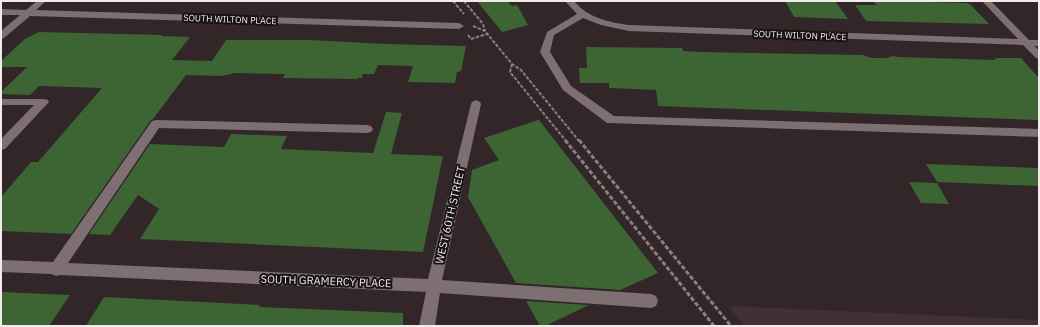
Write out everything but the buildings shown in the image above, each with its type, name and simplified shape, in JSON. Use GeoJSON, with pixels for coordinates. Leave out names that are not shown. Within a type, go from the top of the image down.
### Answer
{"type":"FeatureCollection","features":[{"type":"Feature","properties":{"kind":"street"},"geometry":{"type":"LineString","coordinates":[[1,36],[42,1]]}},
{"type":"Feature","properties":{"kind":"street","name":"SOUTH WILTON PLACE"},"geometry":{"type":"LineString","coordinates":[[569,1],[582,15],[596,21],[628,28],[1039,43]]}},
{"type":"Feature","properties":{"kind":"street"},"geometry":{"type":"LineString","coordinates":[[986,1],[1039,56]]}},
{"type":"Feature","properties":{"kind":"street","name":"SOUTH WILTON PLACE"},"geometry":{"type":"LineString","coordinates":[[1,12],[459,26]]}},
{"type":"Feature","properties":{"kind":"street"},"geometry":{"type":"LineString","coordinates":[[582,15],[550,34],[545,52],[567,88],[611,120],[1039,133]]}},
{"type":"Feature","properties":{"kind":"street"},"geometry":{"type":"LineString","coordinates":[[1,102],[44,102],[1,146]]}},
{"type":"Feature","properties":{"kind":"street","name":"WEST 60TH STREET"},"geometry":{"type":"LineString","coordinates":[[426,326],[476,104]]}},
{"type":"Feature","properties":{"kind":"street"},"geometry":{"type":"LineString","coordinates":[[56,270],[156,124],[367,129]]}},
{"type":"Feature","properties":{"kind":"street","name":"SOUTH GRAMERCY PLACE"},"geometry":{"type":"LineString","coordinates":[[1,266],[56,270],[434,286],[651,301]]}},
{"type":"Feature","properties":{"kind":"path"},"geometry":{"type":"LineString","coordinates":[[464,1],[483,24],[487,34],[512,64],[521,70],[731,326]]}},
{"type":"Feature","properties":{"kind":"path"},"geometry":{"type":"LineString","coordinates":[[459,26],[471,38],[487,34]]}},
{"type":"Feature","properties":{"kind":"path"},"geometry":{"type":"LineString","coordinates":[[512,64],[510,72],[714,326]]}},
{"type":"Feature","properties":{"kind":"shaded area"},"geometry":{"type":"Polygon","coordinates":[[[728,306],[1039,320],[1039,326],[745,326],[728,306]]]}}]}
